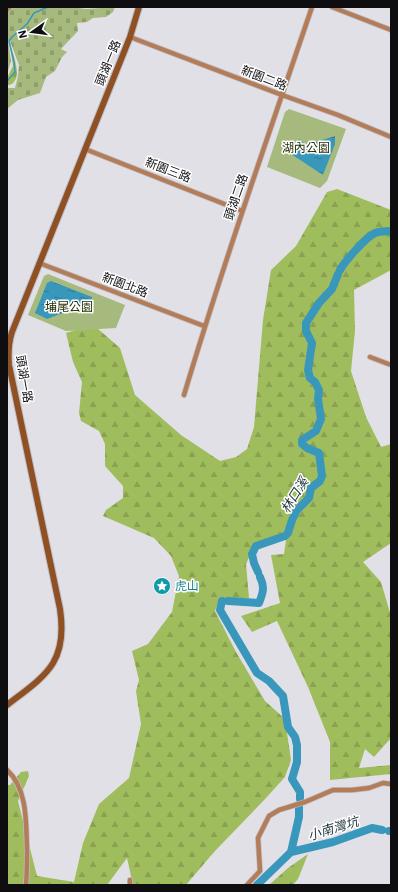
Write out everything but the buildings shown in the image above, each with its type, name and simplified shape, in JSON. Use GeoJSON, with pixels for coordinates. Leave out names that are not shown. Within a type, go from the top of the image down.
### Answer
{"type":"FeatureCollection","features":[{"type":"Feature","properties":{"kind":"street"},"geometry":{"type":"LineString","coordinates":[[7,10],[10,7]]}},
{"type":"Feature","properties":{"kind":"street","name":"頭湖一路"},"geometry":{"type":"LineString","coordinates":[[7,705],[34,684],[52,665],[60,651],[62,637],[60,609],[8,354],[8,343],[130,37],[139,7]]}},
{"type":"Feature","properties":{"kind":"street","name":"頭湖二路"},"geometry":{"type":"LineString","coordinates":[[184,395],[204,326],[242,210],[312,7]]}},
{"type":"Feature","properties":{"kind":"street"},"geometry":{"type":"LineString","coordinates":[[332,7],[391,30]]}},
{"type":"Feature","properties":{"kind":"street","name":"新園二路"},"geometry":{"type":"LineString","coordinates":[[130,37],[338,115],[391,137]]}},
{"type":"Feature","properties":{"kind":"street","name":"新園三路"},"geometry":{"type":"LineString","coordinates":[[85,149],[242,210]]}},
{"type":"Feature","properties":{"kind":"street","name":"新園北路"},"geometry":{"type":"LineString","coordinates":[[39,263],[204,326]]}},
{"type":"Feature","properties":{"kind":"street"},"geometry":{"type":"LineString","coordinates":[[370,357],[391,365]]}},
{"type":"Feature","properties":{"kind":"street"},"geometry":{"type":"LineString","coordinates":[[7,770],[18,785],[23,800],[26,822],[26,885]]}},
{"type":"Feature","properties":{"kind":"street"},"geometry":{"type":"LineString","coordinates":[[247,885],[260,871],[258,838],[269,816],[279,810],[305,802],[333,790],[352,790],[369,788],[383,784],[391,784]]}},
{"type":"Feature","properties":{"kind":"green space"},"geometry":{"type":"Polygon","coordinates":[[[7,7],[71,7],[86,9],[115,7],[113,12],[106,17],[93,18],[87,22],[77,23],[78,31],[61,49],[67,52],[62,57],[55,71],[46,77],[40,93],[18,100],[7,109],[7,88],[15,88],[19,65],[10,41],[8,40],[11,61],[7,74],[7,7]]]}},
{"type":"Feature","properties":{"kind":"green space"},"geometry":{"type":"Polygon","coordinates":[[[10,45],[15,59],[17,75],[13,83],[7,86],[7,78],[13,66],[10,45]]]}},
{"type":"Feature","properties":{"kind":"green space","name":"湖內公園"},"geometry":{"type":"Polygon","coordinates":[[[289,109],[346,129],[327,181],[320,188],[267,167],[285,112],[289,109]]]}},
{"type":"Feature","properties":{"kind":"green space"},"geometry":{"type":"Polygon","coordinates":[[[337,189],[391,210],[391,270],[354,290],[355,331],[351,371],[366,417],[381,447],[391,444],[391,543],[363,562],[381,582],[391,616],[391,738],[374,757],[365,749],[359,768],[391,765],[391,774],[330,780],[330,742],[308,687],[277,621],[252,632],[241,616],[280,603],[271,555],[284,554],[286,540],[256,542],[246,564],[249,598],[220,598],[215,611],[236,652],[265,701],[285,719],[291,760],[285,777],[214,852],[186,885],[133,885],[127,858],[107,885],[7,885],[7,785],[10,785],[21,772],[28,771],[29,776],[18,801],[37,876],[74,882],[83,843],[99,804],[129,778],[141,724],[136,691],[139,680],[132,651],[148,644],[172,612],[179,576],[171,556],[154,538],[103,516],[106,510],[123,498],[123,486],[105,466],[105,444],[99,431],[81,421],[79,413],[82,382],[73,362],[66,333],[85,327],[97,328],[120,348],[135,395],[181,435],[220,461],[236,457],[247,449],[254,427],[263,320],[271,270],[296,246],[327,192],[337,189]]]}},
{"type":"Feature","properties":{"kind":"green space","name":"埔尾公園"},"geometry":{"type":"Polygon","coordinates":[[[48,274],[125,305],[116,328],[66,331],[28,315],[44,276],[48,274]]]}},
{"type":"Feature","properties":{"kind":"green space"},"geometry":{"type":"Polygon","coordinates":[[[308,854],[298,879],[293,885],[269,885],[288,868],[308,854]]]}},
{"type":"Feature","properties":{"kind":"water"},"geometry":{"type":"Polygon","coordinates":[[[335,136],[335,144],[323,175],[291,154],[299,139],[306,145],[335,136]]]}},
{"type":"Feature","properties":{"kind":"water"},"geometry":{"type":"Polygon","coordinates":[[[51,281],[92,297],[92,302],[47,319],[35,313],[47,283],[51,281]]]}},
{"type":"Feature","properties":{"kind":"waterway"},"geometry":{"type":"LineString","coordinates":[[7,81],[15,72],[9,41],[27,24],[34,13],[48,7]]}},
{"type":"Feature","properties":{"kind":"waterway","name":"林口溪"},"geometry":{"type":"LineString","coordinates":[[340,270],[346,261],[371,235],[379,232],[391,231]]}},
{"type":"Feature","properties":{"kind":"waterway","name":"林口溪"},"geometry":{"type":"LineString","coordinates":[[258,572],[252,554],[256,546],[285,536],[288,533],[297,510],[309,498],[311,488],[320,481],[322,476],[319,453],[302,444],[302,440],[316,431],[321,419],[318,399],[319,390],[315,382],[310,378],[308,370],[312,343],[306,331],[306,323],[319,303],[332,289],[338,274]]}},
{"type":"Feature","properties":{"kind":"waterway","name":"林口溪"},"geometry":{"type":"LineString","coordinates":[[228,601],[259,603],[263,590],[263,584],[260,577]]}},
{"type":"Feature","properties":{"kind":"waterway","name":"林口溪"},"geometry":{"type":"LineString","coordinates":[[222,601],[220,610],[257,673],[269,681],[283,696],[288,727],[295,737],[297,745],[297,762],[292,779],[300,792],[300,799]]}},
{"type":"Feature","properties":{"kind":"waterway","name":"林口溪"},"geometry":{"type":"LineString","coordinates":[[257,885],[291,852],[299,817],[299,807]]}},
{"type":"Feature","properties":{"kind":"waterway","name":"小南灣坑"},"geometry":{"type":"LineString","coordinates":[[291,852],[333,842],[372,828],[382,830]]}},
{"type":"Feature","properties":{"kind":"place","name":"虎山"},"geometry":{"type":"Point","coordinates":[162,586]}}]}
